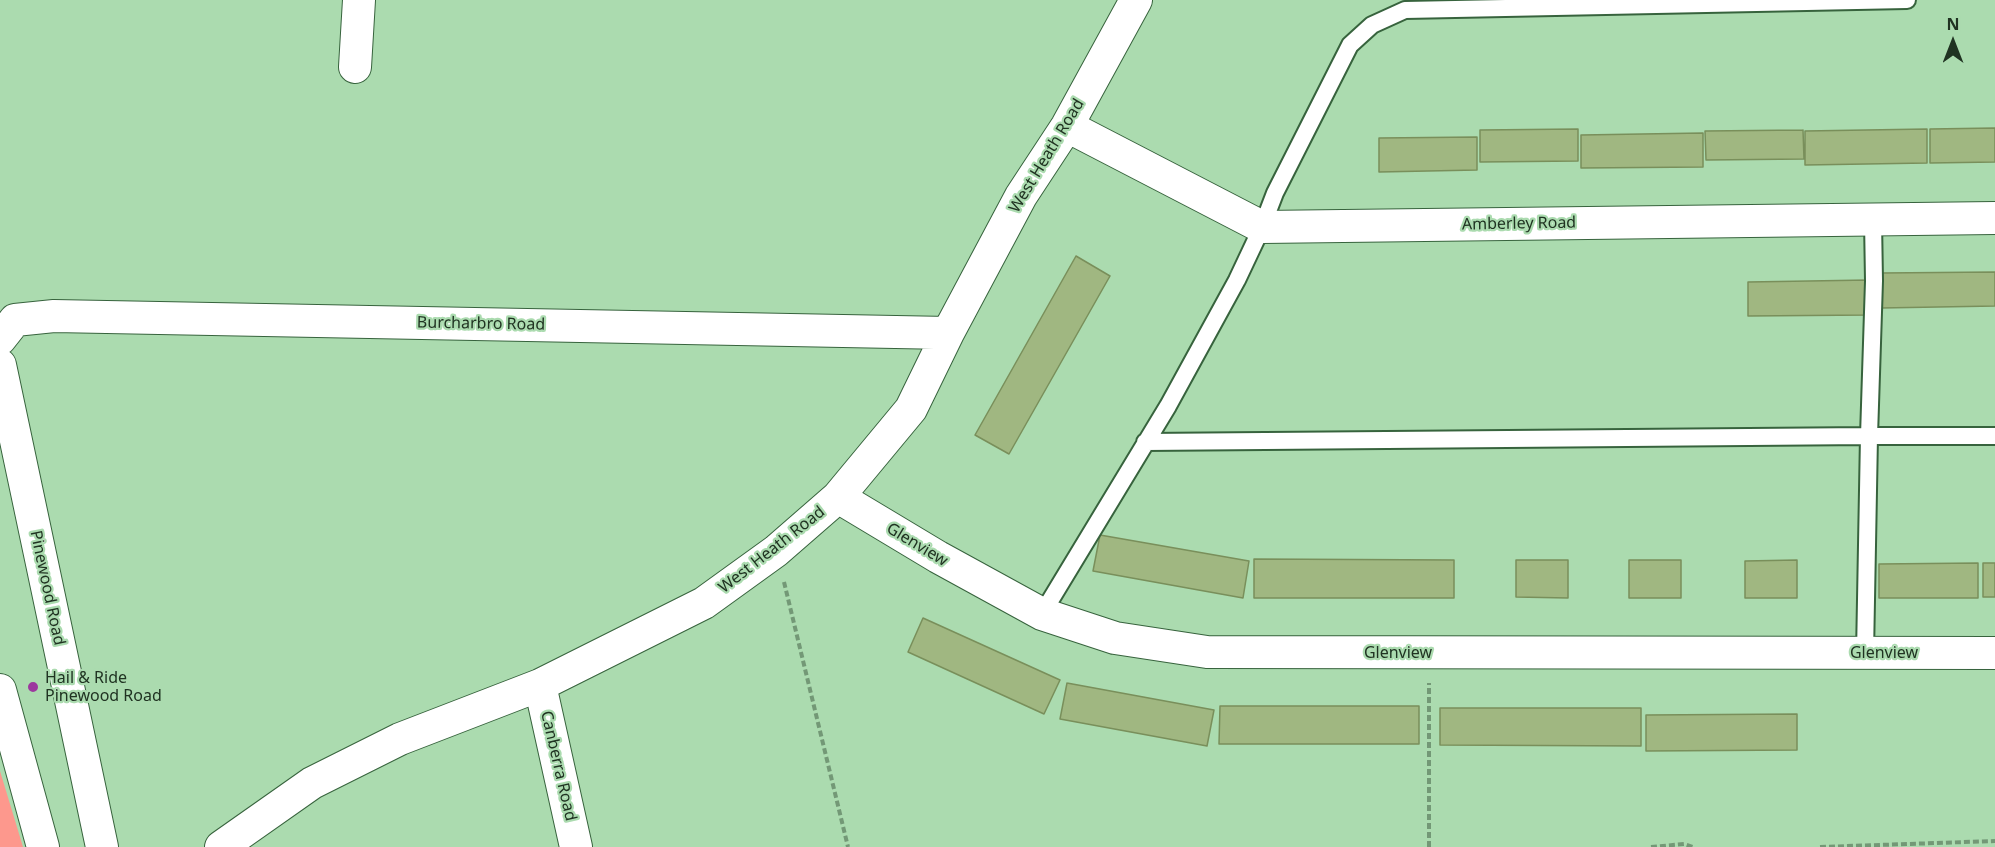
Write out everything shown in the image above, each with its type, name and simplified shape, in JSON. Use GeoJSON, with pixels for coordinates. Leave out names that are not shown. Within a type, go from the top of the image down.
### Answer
{"type":"FeatureCollection","features":[{"type":"Feature","properties":{"kind":"street"},"geometry":{"type":"LineString","coordinates":[[355,67],[359,0]]}},
{"type":"Feature","properties":{"kind":"street","name":"West Heath Road"},"geometry":{"type":"LineString","coordinates":[[221,847],[312,783],[400,739],[540,685],[704,603],[776,550],[838,497],[911,409],[948,333],[1022,196],[1067,126],[1136,0]]}},
{"type":"Feature","properties":{"kind":"street","name":"Amberley Road"},"geometry":{"type":"LineString","coordinates":[[1067,126],[1262,227],[1995,218]]}},
{"type":"Feature","properties":{"kind":"street","name":"Burcharbro Road"},"geometry":{"type":"LineString","coordinates":[[7,329],[66,316],[948,333]]}},
{"type":"Feature","properties":{"kind":"street","name":"Pinewood Road"},"geometry":{"type":"LineString","coordinates":[[0,365],[102,847]]}},
{"type":"Feature","properties":{"kind":"street","name":"Glenview"},"geometry":{"type":"LineString","coordinates":[[838,497],[938,558],[1042,614],[1115,638],[1207,652],[1995,653]]}},
{"type":"Feature","properties":{"kind":"street","name":"Canberra Road"},"geometry":{"type":"LineString","coordinates":[[540,685],[576,847]]}},
{"type":"Feature","properties":{"kind":"street"},"geometry":{"type":"LineString","coordinates":[[0,690],[43,847]]}},
{"type":"Feature","properties":{"kind":"lane"},"geometry":{"type":"LineString","coordinates":[[1042,614],[1168,406],[1237,280],[1275,193],[1350,45],[1372,25],[1405,10],[1907,0]]}},
{"type":"Feature","properties":{"kind":"lane"},"geometry":{"type":"LineString","coordinates":[[1865,654],[1874,281],[1873,220]]}},
{"type":"Feature","properties":{"kind":"lane"},"geometry":{"type":"LineString","coordinates":[[1145,442],[1995,436]]}},
{"type":"Feature","properties":{"kind":"path"},"geometry":{"type":"LineString","coordinates":[[776,550],[848,847]]}},
{"type":"Feature","properties":{"kind":"path"},"geometry":{"type":"LineString","coordinates":[[1429,652],[1429,847]]}},
{"type":"Feature","properties":{"kind":"path"},"geometry":{"type":"LineString","coordinates":[[1820,847],[1995,841]]}},
{"type":"Feature","properties":{"kind":"path"},"geometry":{"type":"LineString","coordinates":[[1651,847],[1684,844],[1694,847]]}},
{"type":"Feature","properties":{"kind":"shaded area"},"geometry":{"type":"Polygon","coordinates":[[[0,771],[23,847],[0,847],[0,771]]]}},
{"type":"Feature","properties":{"kind":"building"},"geometry":{"type":"Polygon","coordinates":[[[1995,128],[1995,162],[1930,163],[1930,129],[1995,128]]]}},
{"type":"Feature","properties":{"kind":"building"},"geometry":{"type":"Polygon","coordinates":[[[1578,129],[1578,161],[1480,162],[1480,130],[1578,129]]]}},
{"type":"Feature","properties":{"kind":"building"},"geometry":{"type":"Polygon","coordinates":[[[1927,129],[1927,163],[1805,165],[1805,131],[1927,129]]]}},
{"type":"Feature","properties":{"kind":"building"},"geometry":{"type":"Polygon","coordinates":[[[1803,130],[1804,159],[1706,160],[1705,131],[1803,130]]]}},
{"type":"Feature","properties":{"kind":"building"},"geometry":{"type":"Polygon","coordinates":[[[1703,133],[1703,167],[1581,168],[1581,135],[1703,133]]]}},
{"type":"Feature","properties":{"kind":"building"},"geometry":{"type":"Polygon","coordinates":[[[1477,137],[1477,170],[1379,172],[1379,138],[1477,137]]]}},
{"type":"Feature","properties":{"kind":"building"},"geometry":{"type":"Polygon","coordinates":[[[1076,256],[1110,276],[1009,454],[975,435],[1076,256]]]}},
{"type":"Feature","properties":{"kind":"building"},"geometry":{"type":"Polygon","coordinates":[[[1995,272],[1995,306],[1881,308],[1881,273],[1995,272]]]}},
{"type":"Feature","properties":{"kind":"building"},"geometry":{"type":"Polygon","coordinates":[[[1869,280],[1869,315],[1748,316],[1748,282],[1869,280]]]}},
{"type":"Feature","properties":{"kind":"building"},"geometry":{"type":"Polygon","coordinates":[[[1100,535],[1249,561],[1243,598],[1093,571],[1100,535]]]}},
{"type":"Feature","properties":{"kind":"building"},"geometry":{"type":"Polygon","coordinates":[[[1254,559],[1454,560],[1454,598],[1254,598],[1254,559]]]}},
{"type":"Feature","properties":{"kind":"building"},"geometry":{"type":"Polygon","coordinates":[[[1516,560],[1568,560],[1568,598],[1516,597],[1516,560]]]}},
{"type":"Feature","properties":{"kind":"building"},"geometry":{"type":"Polygon","coordinates":[[[1629,560],[1681,560],[1681,598],[1629,598],[1629,560]]]}},
{"type":"Feature","properties":{"kind":"building"},"geometry":{"type":"Polygon","coordinates":[[[1797,560],[1797,598],[1745,598],[1745,561],[1797,560]]]}},
{"type":"Feature","properties":{"kind":"building"},"geometry":{"type":"Polygon","coordinates":[[[1978,563],[1978,598],[1879,598],[1879,564],[1978,563]]]}},
{"type":"Feature","properties":{"kind":"building"},"geometry":{"type":"Polygon","coordinates":[[[1983,563],[1995,563],[1995,597],[1983,597],[1983,563]]]}},
{"type":"Feature","properties":{"kind":"building"},"geometry":{"type":"Polygon","coordinates":[[[923,618],[1060,680],[1044,714],[908,652],[923,618]]]}},
{"type":"Feature","properties":{"kind":"building"},"geometry":{"type":"Polygon","coordinates":[[[1067,683],[1214,710],[1207,746],[1060,719],[1067,683]]]}},
{"type":"Feature","properties":{"kind":"building"},"geometry":{"type":"Polygon","coordinates":[[[1220,706],[1419,706],[1419,744],[1219,744],[1220,706]]]}},
{"type":"Feature","properties":{"kind":"building"},"geometry":{"type":"Polygon","coordinates":[[[1440,708],[1641,708],[1641,746],[1440,745],[1440,708]]]}},
{"type":"Feature","properties":{"kind":"building"},"geometry":{"type":"Polygon","coordinates":[[[1797,714],[1797,750],[1646,751],[1646,715],[1797,714]]]}},
{"type":"Feature","properties":{"kind":"place","name":"Hail & Ride Pinewood Road"},"geometry":{"type":"Point","coordinates":[33,687]}}]}
